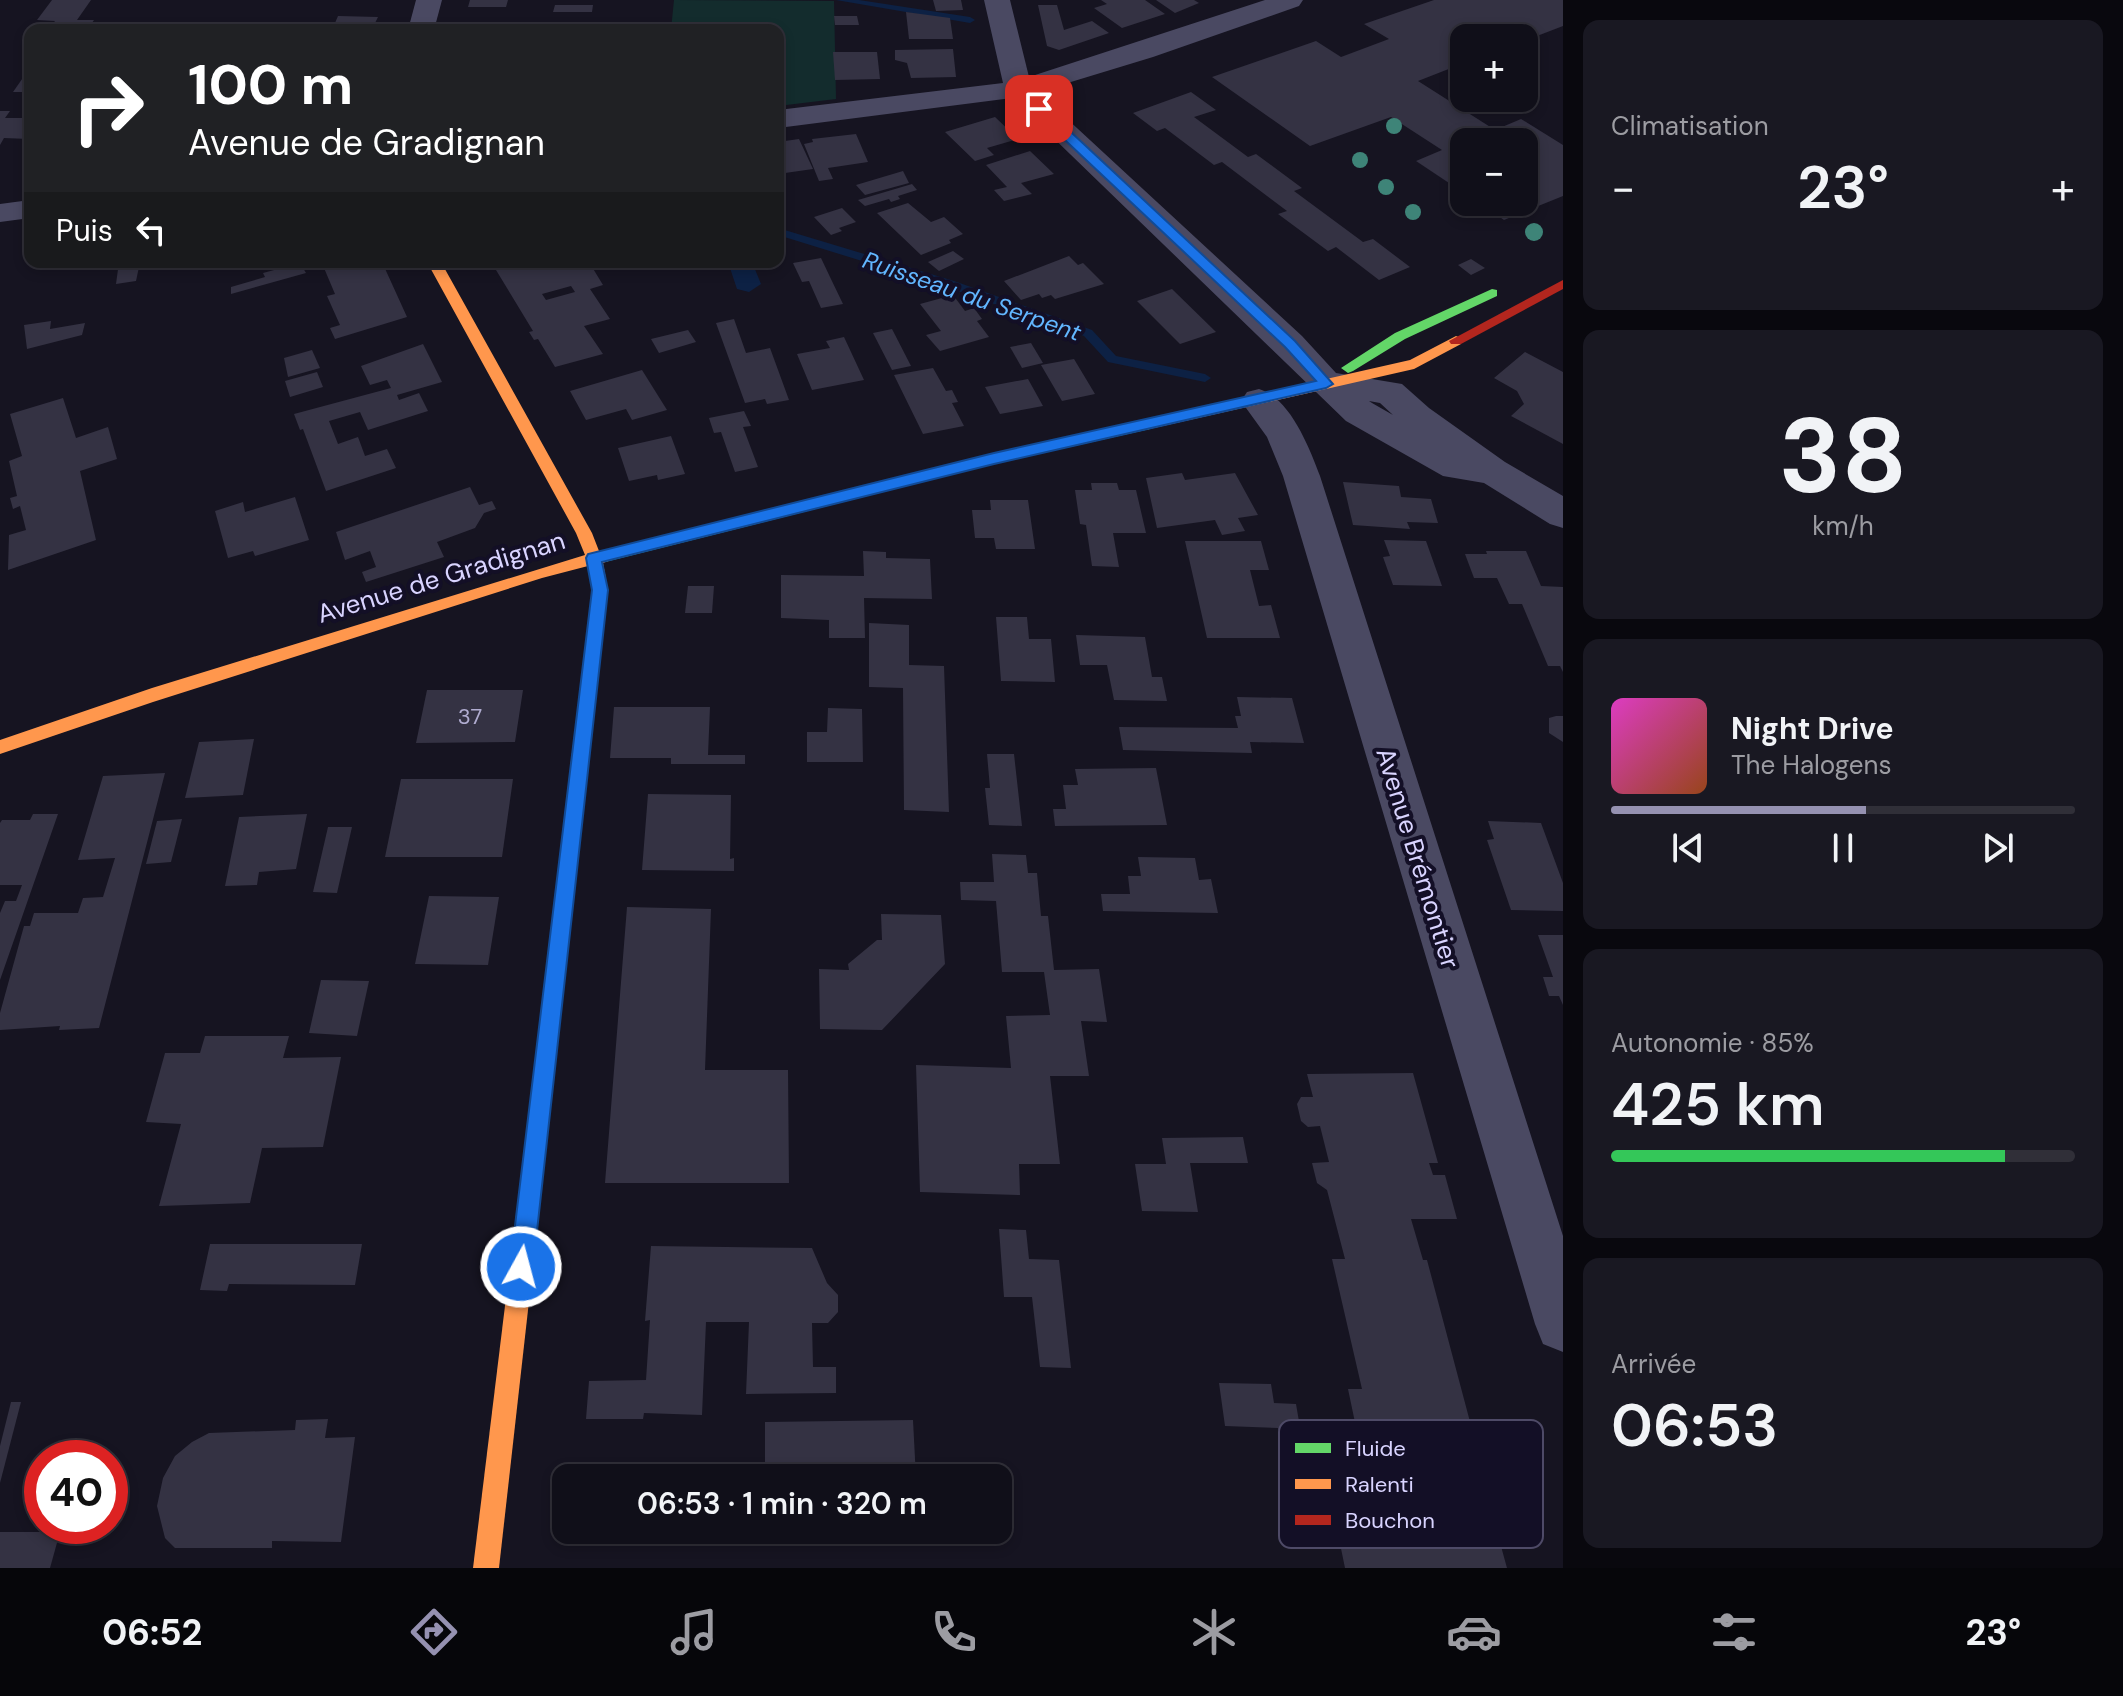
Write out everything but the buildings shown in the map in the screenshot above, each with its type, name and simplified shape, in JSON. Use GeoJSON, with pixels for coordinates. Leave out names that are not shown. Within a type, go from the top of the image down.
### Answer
{"type":"FeatureCollection","features":[{"type":"Feature","properties":{"kind":"main road"},"geometry":{"type":"LineString","coordinates":[[437,268],[584,533],[594,558],[600,590],[486,1568]]}},
{"type":"Feature","properties":{"kind":"main road","name":"Avenue de Gradignan"},"geometry":{"type":"LineString","coordinates":[[1326,384],[1384,343],[1514,282]]}},
{"type":"Feature","properties":{"kind":"main road","name":"Avenue de Gradignan"},"geometry":{"type":"LineString","coordinates":[[0,747],[167,690],[594,558],[994,459],[1414,364],[1563,284]]}},
{"type":"Feature","properties":{"kind":"street"},"geometry":{"type":"LineString","coordinates":[[423,24],[429,0]]}},
{"type":"Feature","properties":{"kind":"street"},"geometry":{"type":"LineString","coordinates":[[997,0],[1018,89],[1290,344],[1326,384],[1359,412],[1456,467],[1492,471],[1563,514]]}},
{"type":"Feature","properties":{"kind":"street"},"geometry":{"type":"LineString","coordinates":[[784,118],[1018,89],[1143,51],[1290,0]]}},
{"type":"Feature","properties":{"kind":"street"},"geometry":{"type":"LineString","coordinates":[[0,213],[24,210]]}},
{"type":"Feature","properties":{"kind":"street","name":"Avenue Brémontier"},"geometry":{"type":"LineString","coordinates":[[1259,401],[1281,427],[1296,454],[1330,574],[1563,1324]]}},
{"type":"Feature","properties":{"kind":"green space"},"geometry":{"type":"Polygon","coordinates":[[[674,0],[834,1],[836,99],[784,105],[784,24],[672,24],[674,0]]]}},
{"type":"Feature","properties":{"kind":"water"},"geometry":{"type":"Polygon","coordinates":[[[730,268],[754,268],[761,284],[749,292],[737,289],[730,268]]]}},
{"type":"Feature","properties":{"kind":"waterway","name":"Ruisseau du Serpent"},"geometry":{"type":"LineString","coordinates":[[841,0],[970,20]]}},
{"type":"Feature","properties":{"kind":"waterway","name":"Ruisseau du Serpent"},"geometry":{"type":"LineString","coordinates":[[784,233],[950,284],[1088,333],[1112,359],[1205,378]]}},
{"type":"Feature","properties":{"kind":"traffic: fast"},"geometry":{"type":"LineString","coordinates":[[1348,368],[1400,336],[1492,293]]}},
{"type":"Feature","properties":{"kind":"traffic: fast"},"geometry":{"type":"LineString","coordinates":[[605,556],[994,459],[1145,425]]}},
{"type":"Feature","properties":{"kind":"traffic: slow"},"geometry":{"type":"LineString","coordinates":[[437,268],[584,533],[594,558],[600,590],[579,769]]}},
{"type":"Feature","properties":{"kind":"traffic: slow"},"geometry":{"type":"LineString","coordinates":[[1145,425],[1414,364],[1456,341]]}},
{"type":"Feature","properties":{"kind":"traffic: slow"},"geometry":{"type":"LineString","coordinates":[[0,747],[152,695],[542,572],[605,556]]}},
{"type":"Feature","properties":{"kind":"traffic: slow"},"geometry":{"type":"LineString","coordinates":[[486,1568],[535,1150]]}},
{"type":"Feature","properties":{"kind":"traffic: jam"},"geometry":{"type":"LineString","coordinates":[[1456,341],[1563,284]]}},
{"type":"Feature","properties":{"kind":"traffic: jam"},"geometry":{"type":"LineString","coordinates":[[535,1150],[579,769]]}},
{"type":"Feature","properties":{"kind":"route"},"geometry":{"type":"LineString","coordinates":[[521,1267],[600,590],[594,558],[994,459],[1326,384],[1290,344],[1039,109]]}}]}
